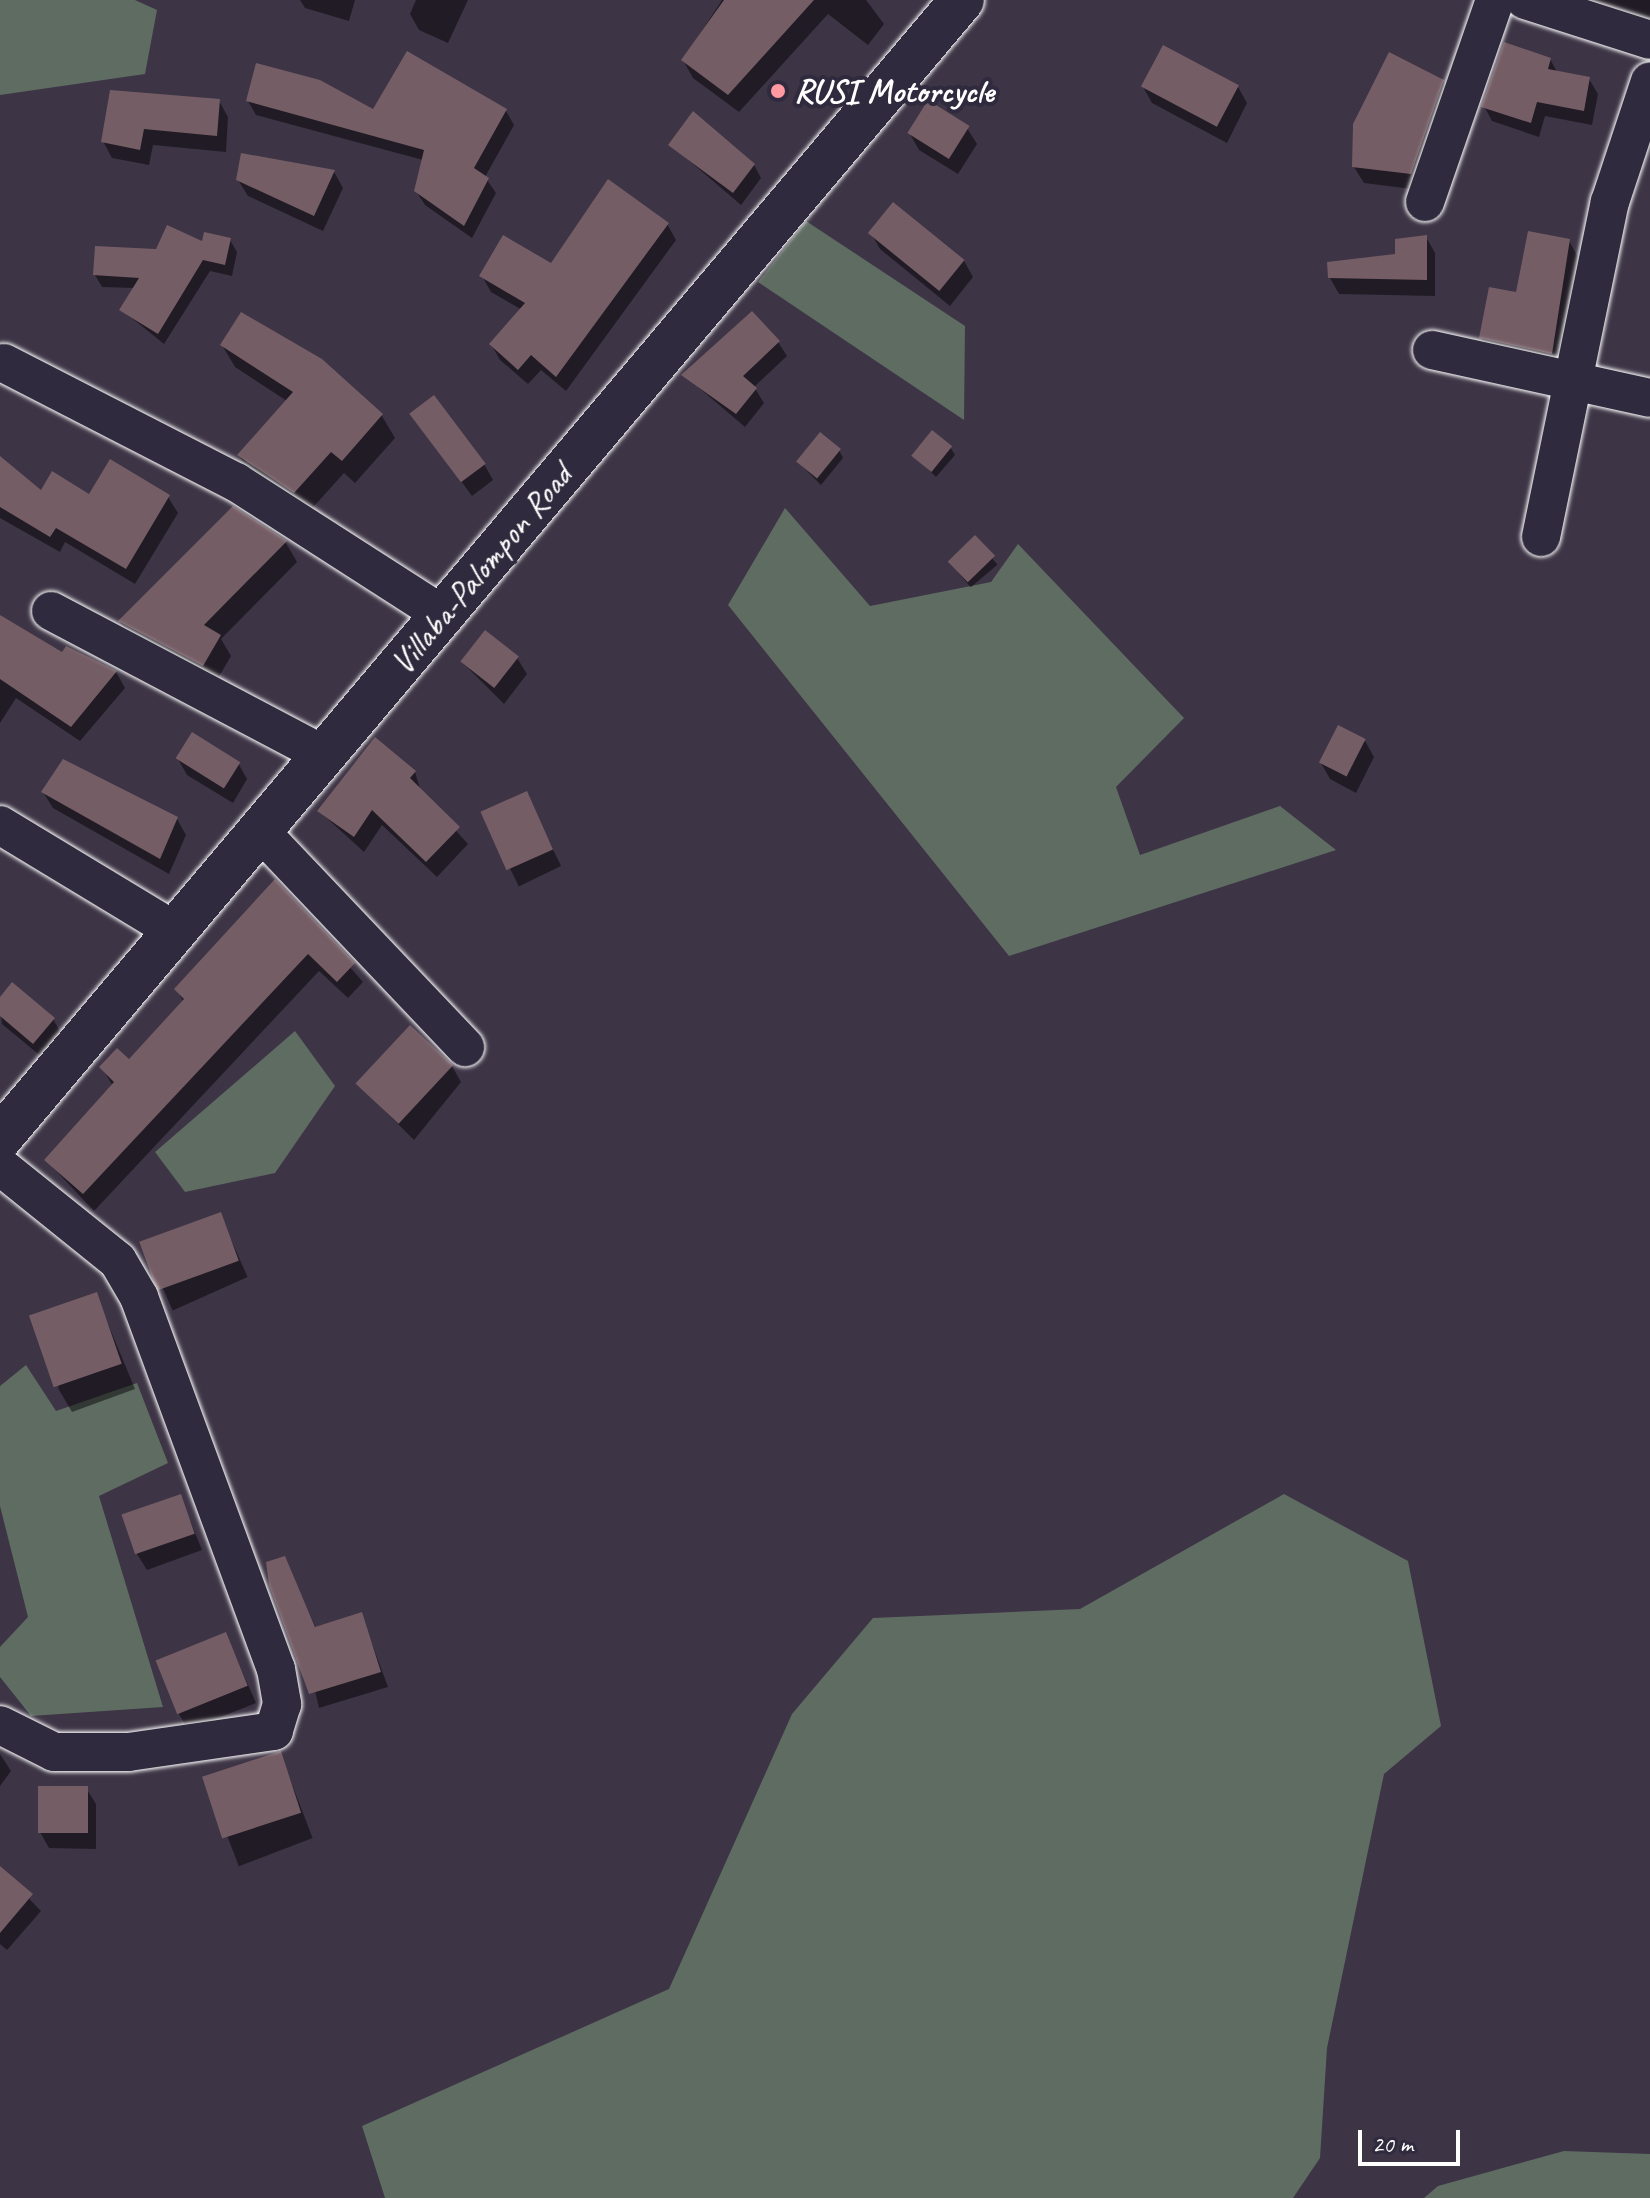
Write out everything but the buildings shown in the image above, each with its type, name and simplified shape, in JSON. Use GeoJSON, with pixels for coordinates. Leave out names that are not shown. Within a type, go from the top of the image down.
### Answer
{"type":"FeatureCollection","features":[{"type":"Feature","properties":{"kind":"main road","name":"Villaba-Palompon Road"},"geometry":{"type":"LineString","coordinates":[[0,1138],[962,0]]}},
{"type":"Feature","properties":{"kind":"street"},"geometry":{"type":"LineString","coordinates":[[1425,202],[1495,0]]}},
{"type":"Feature","properties":{"kind":"street"},"geometry":{"type":"LineString","coordinates":[[1525,0],[1650,40]]}},
{"type":"Feature","properties":{"kind":"street"},"geometry":{"type":"LineString","coordinates":[[1541,537],[1569,381],[1610,202],[1650,81]]}},
{"type":"Feature","properties":{"kind":"street"},"geometry":{"type":"LineString","coordinates":[[1432,350],[1650,398]]}},
{"type":"Feature","properties":{"kind":"street"},"geometry":{"type":"LineString","coordinates":[[4,363],[236,482],[443,615]]}},
{"type":"Feature","properties":{"kind":"street"},"geometry":{"type":"LineString","coordinates":[[51,611],[324,755]]}},
{"type":"Feature","properties":{"kind":"street"},"geometry":{"type":"LineString","coordinates":[[0,825],[175,931]]}},
{"type":"Feature","properties":{"kind":"street"},"geometry":{"type":"LineString","coordinates":[[260,831],[465,1047]]}},
{"type":"Feature","properties":{"kind":"street"},"geometry":{"type":"LineString","coordinates":[[0,1166],[118,1261],[139,1297],[276,1669],[282,1704],[274,1731],[129,1752],[54,1752],[0,1725]]}},
{"type":"Feature","properties":{"kind":"green space"},"geometry":{"type":"Polygon","coordinates":[[[0,0],[135,0],[157,10],[145,74],[0,95],[0,0]]]}},
{"type":"Feature","properties":{"kind":"green space"},"geometry":{"type":"Polygon","coordinates":[[[806,221],[965,326],[964,420],[758,282],[806,221]]]}},
{"type":"Feature","properties":{"kind":"green space"},"geometry":{"type":"Polygon","coordinates":[[[785,508],[870,606],[991,582],[1018,544],[1184,718],[1116,787],[1140,855],[1280,806],[1336,850],[1009,956],[728,605],[785,508]]]}},
{"type":"Feature","properties":{"kind":"green space"},"geometry":{"type":"Polygon","coordinates":[[[295,1031],[335,1086],[275,1173],[185,1192],[155,1152],[295,1031]]]}},
{"type":"Feature","properties":{"kind":"green space"},"geometry":{"type":"Polygon","coordinates":[[[26,1365],[56,1411],[137,1383],[168,1463],[99,1496],[163,1707],[31,1716],[0,1677],[0,1647],[28,1617],[0,1506],[0,1386],[26,1365]]]}},
{"type":"Feature","properties":{"kind":"green space"},"geometry":{"type":"Polygon","coordinates":[[[1284,1494],[1408,1561],[1441,1726],[1384,1774],[1327,2048],[1320,2158],[1293,2198],[385,2198],[362,2126],[669,1989],[792,1714],[873,1618],[1080,1609],[1284,1494]]]}},
{"type":"Feature","properties":{"kind":"green space"},"geometry":{"type":"Polygon","coordinates":[[[1564,2151],[1650,2154],[1650,2198],[1424,2198],[1438,2186],[1564,2151]]]}},
{"type":"Feature","properties":{"kind":"place","name":"RUSI Motorcycle"},"geometry":{"type":"Point","coordinates":[778,91]}}]}
